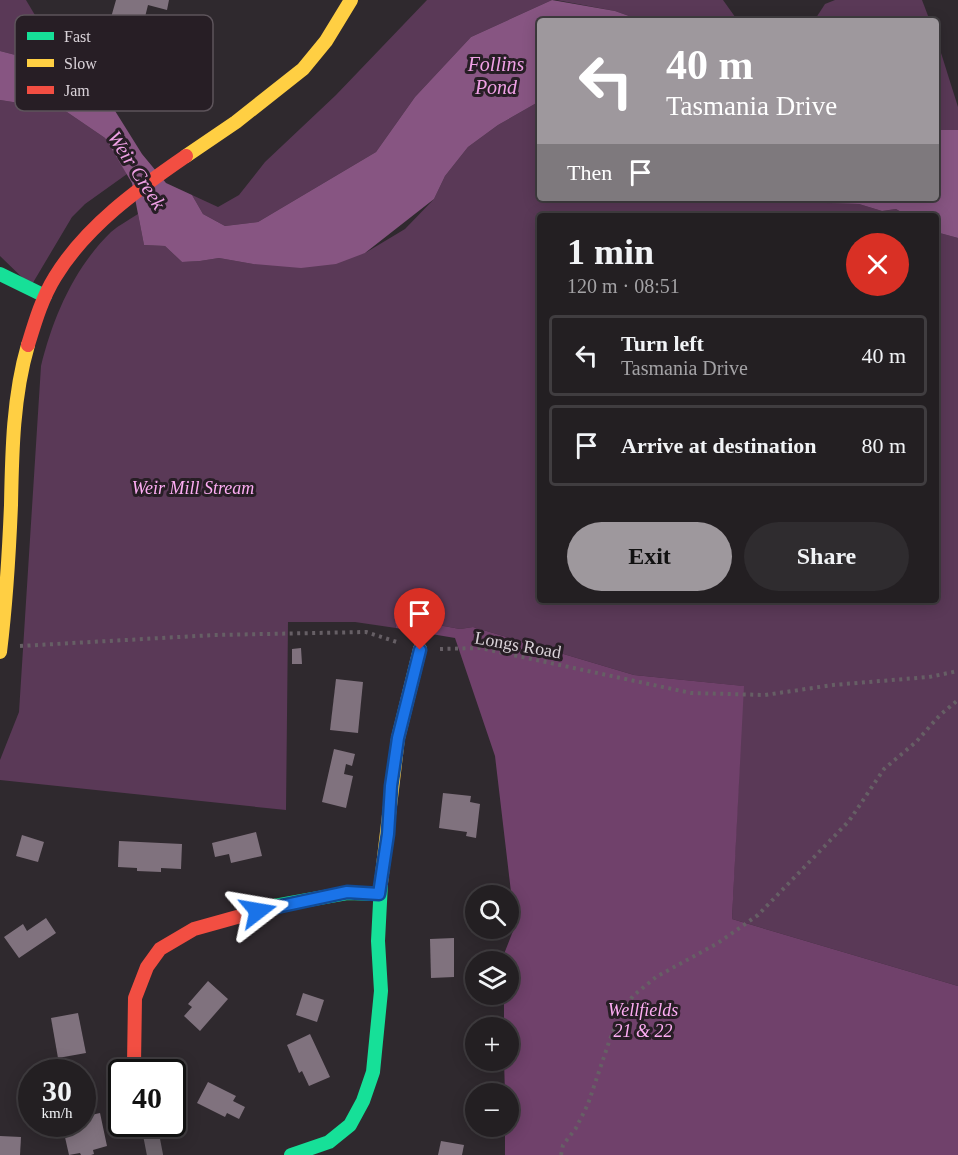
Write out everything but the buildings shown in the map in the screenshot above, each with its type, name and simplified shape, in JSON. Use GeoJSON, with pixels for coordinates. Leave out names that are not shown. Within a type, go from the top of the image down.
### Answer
{"type":"FeatureCollection","features":[{"type":"Feature","properties":{"kind":"street"},"geometry":{"type":"LineString","coordinates":[[0,652],[9,552],[18,394],[23,362],[38,311],[45,296],[61,269],[90,231],[123,203],[248,113],[308,64],[331,34],[351,0]]}},
{"type":"Feature","properties":{"kind":"street"},"geometry":{"type":"LineString","coordinates":[[0,274],[45,296]]}},
{"type":"Feature","properties":{"kind":"street"},"geometry":{"type":"LineString","coordinates":[[291,1155],[329,1142],[351,1125],[363,1101],[373,1072],[381,992],[378,940],[379,894],[388,834],[391,786],[398,738],[420,650]]}},
{"type":"Feature","properties":{"kind":"street"},"geometry":{"type":"LineString","coordinates":[[134,1059],[135,998],[147,967],[160,949],[194,929],[274,906],[347,892],[379,894]]}},
{"type":"Feature","properties":{"kind":"street"},"geometry":{"type":"LineString","coordinates":[[152,1137],[155,1155]]}},
{"type":"Feature","properties":{"kind":"path","name":"Longs Road"},"geometry":{"type":"LineString","coordinates":[[1,647],[214,635],[366,632],[420,650],[480,648],[691,693],[765,694],[833,685],[928,677],[958,671]]}},
{"type":"Feature","properties":{"kind":"path"},"geometry":{"type":"LineString","coordinates":[[561,1155],[563,1145],[576,1128],[588,1104],[619,1017],[633,996],[656,977],[718,943],[758,915],[849,821],[884,769],[916,742],[940,715],[958,700]]}},
{"type":"Feature","properties":{"kind":"green space"},"geometry":{"type":"Polygon","coordinates":[[[0,0],[26,0],[35,15],[15,15],[15,55],[0,51],[0,0]]]}},
{"type":"Feature","properties":{"kind":"green space"},"geometry":{"type":"Polygon","coordinates":[[[427,0],[552,0],[471,37],[415,97],[376,152],[258,222],[225,226],[203,214],[192,195],[218,207],[239,195],[265,162],[336,95],[427,0]]]}},
{"type":"Feature","properties":{"kind":"green space"},"geometry":{"type":"Polygon","coordinates":[[[556,0],[723,0],[736,18],[635,18],[615,11],[556,0]]]}},
{"type":"Feature","properties":{"kind":"green space"},"geometry":{"type":"Polygon","coordinates":[[[835,0],[922,0],[929,18],[816,18],[825,4],[835,0]]]}},
{"type":"Feature","properties":{"kind":"green space"},"geometry":{"type":"Polygon","coordinates":[[[939,47],[958,107],[958,130],[939,130],[939,47]]]}},
{"type":"Feature","properties":{"kind":"green space"},"geometry":{"type":"Polygon","coordinates":[[[0,100],[15,102],[15,111],[65,111],[105,138],[127,174],[85,204],[72,217],[31,286],[0,256],[0,100]]]}},
{"type":"Feature","properties":{"kind":"green space","name":"Weir Mill Stream"},"geometry":{"type":"Polygon","coordinates":[[[537,103],[537,201],[817,201],[859,204],[882,211],[896,209],[903,213],[537,213],[537,603],[939,603],[939,233],[958,238],[958,986],[732,919],[743,686],[634,675],[473,627],[460,629],[394,617],[396,628],[355,622],[288,622],[286,810],[0,780],[0,760],[19,712],[41,366],[59,312],[86,261],[114,229],[138,214],[144,245],[165,246],[182,262],[219,258],[253,264],[365,253],[405,229],[434,199],[445,176],[468,147],[498,125],[537,103]]]}},
{"type":"Feature","properties":{"kind":"green space","name":"Wellfields 21 & 22"},"geometry":{"type":"Polygon","coordinates":[[[394,617],[460,629],[473,627],[634,675],[744,686],[732,919],[958,986],[958,1155],[505,1155],[505,1137],[519,1137],[519,1083],[505,1083],[504,1071],[519,1071],[519,1017],[504,1017],[504,1005],[519,1005],[519,951],[505,951],[510,939],[519,939],[519,885],[510,885],[495,756],[455,638],[396,628],[394,617]]]}},
{"type":"Feature","properties":{"kind":"water","name":"Follins Pond"},"geometry":{"type":"Polygon","coordinates":[[[552,0],[615,11],[635,18],[537,18],[537,103],[498,125],[468,147],[445,176],[434,199],[365,253],[336,264],[301,268],[253,264],[219,258],[182,262],[165,246],[144,245],[132,183],[105,138],[65,111],[115,111],[142,154],[166,183],[192,195],[203,214],[225,226],[258,222],[376,152],[415,97],[471,37],[552,0]]]}},
{"type":"Feature","properties":{"kind":"water","name":"Follins Pond"},"geometry":{"type":"Polygon","coordinates":[[[0,51],[15,55],[15,102],[0,100],[0,51]]]}},
{"type":"Feature","properties":{"kind":"water"},"geometry":{"type":"Polygon","coordinates":[[[939,130],[958,130],[958,238],[939,233],[939,213],[903,213],[896,209],[882,211],[859,204],[817,201],[939,201],[939,130]]]}},
{"type":"Feature","properties":{"kind":"traffic: fast"},"geometry":{"type":"LineString","coordinates":[[0,274],[45,296]]}},
{"type":"Feature","properties":{"kind":"traffic: fast"},"geometry":{"type":"LineString","coordinates":[[291,1155],[329,1142],[350,1125],[363,1101],[373,1072],[381,991],[378,941],[381,883]]}},
{"type":"Feature","properties":{"kind":"traffic: fast"},"geometry":{"type":"LineString","coordinates":[[255,912],[274,906],[347,893],[379,894]]}},
{"type":"Feature","properties":{"kind":"traffic: slow"},"geometry":{"type":"LineString","coordinates":[[186,156],[236,122],[303,69],[326,41],[351,0]]}},
{"type":"Feature","properties":{"kind":"traffic: slow"},"geometry":{"type":"LineString","coordinates":[[0,652],[8,560],[14,424],[19,384],[28,345]]}},
{"type":"Feature","properties":{"kind":"traffic: slow"},"geometry":{"type":"LineString","coordinates":[[381,883],[398,738],[420,649]]}},
{"type":"Feature","properties":{"kind":"traffic: jam"},"geometry":{"type":"LineString","coordinates":[[28,345],[50,285],[82,241],[132,195],[186,156]]}},
{"type":"Feature","properties":{"kind":"traffic: jam"},"geometry":{"type":"LineString","coordinates":[[134,1059],[135,998],[147,967],[160,949],[194,929],[255,912]]}},
{"type":"Feature","properties":{"kind":"route"},"geometry":{"type":"LineString","coordinates":[[258,911],[347,892],[379,894],[398,738],[420,650]]}},
{"type":"Feature","properties":{"kind":"water label","name":"Weir Creek"},"geometry":{"type":"Point","coordinates":[137,170]}}]}
